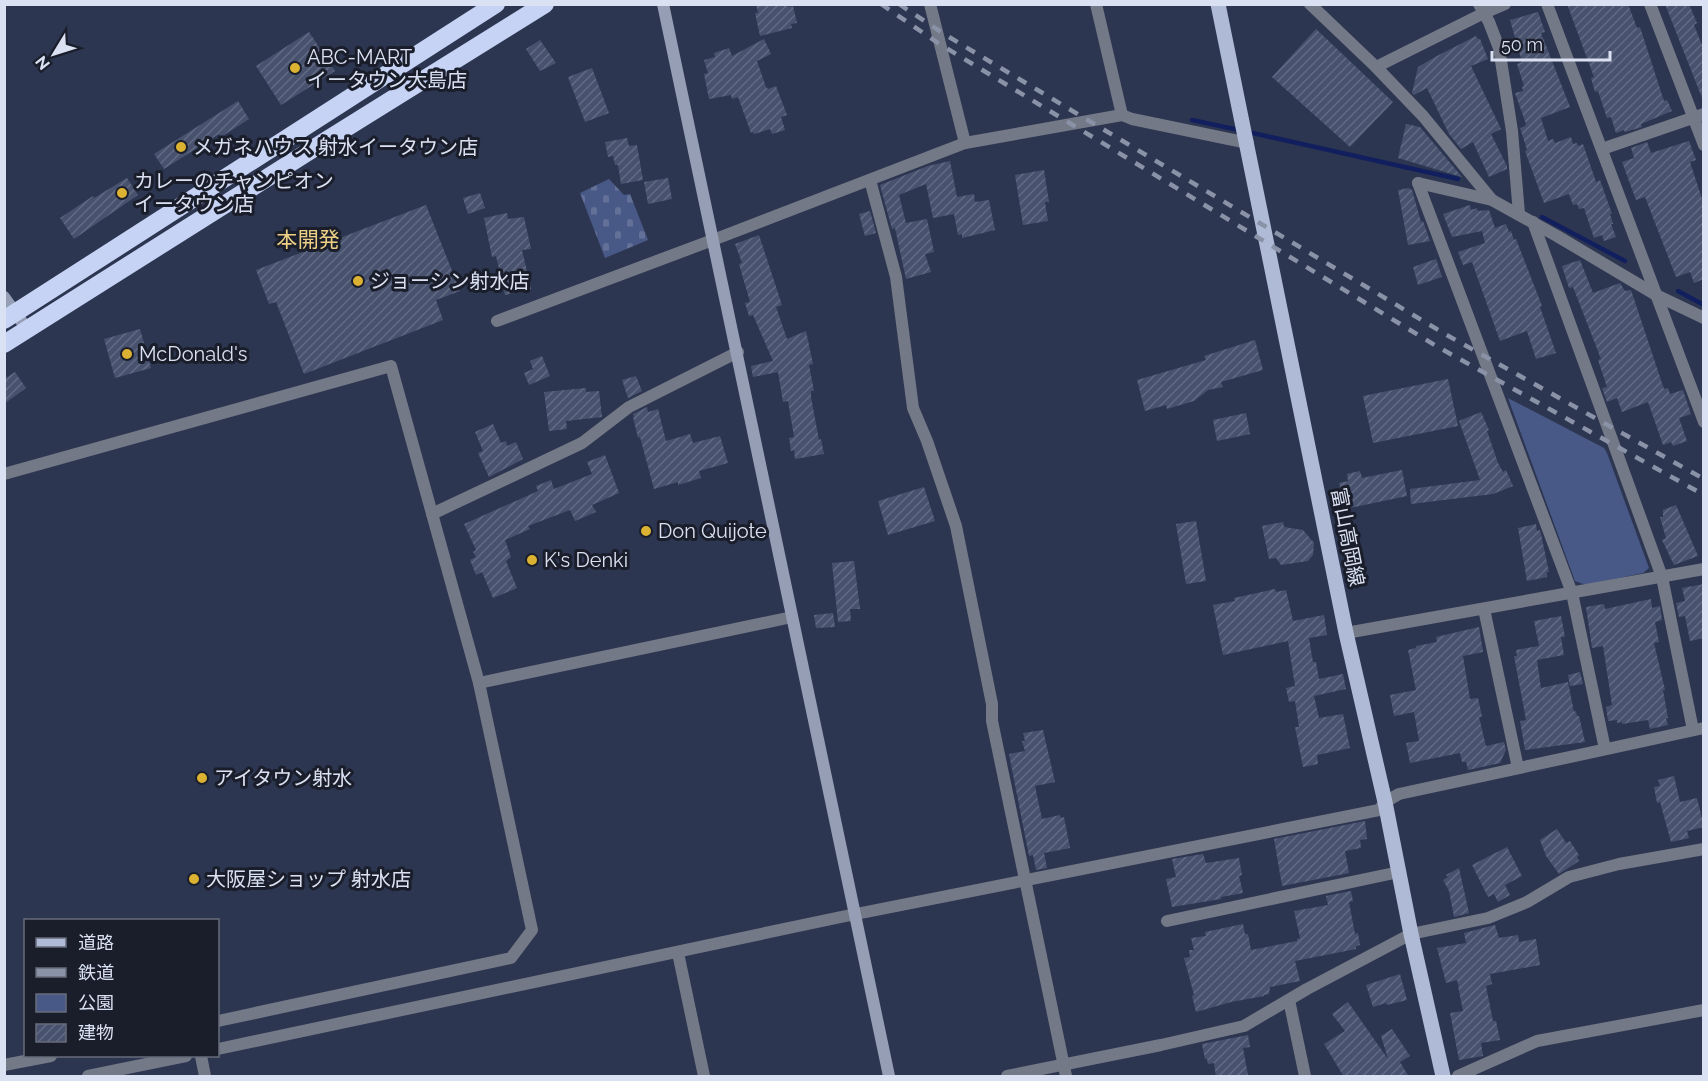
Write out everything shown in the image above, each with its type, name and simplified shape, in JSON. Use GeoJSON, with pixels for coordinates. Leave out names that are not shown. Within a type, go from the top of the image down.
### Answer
{"type":"FeatureCollection","features":[{"type":"Feature","properties":{"kind":"highway"},"geometry":{"type":"LineString","coordinates":[[10,316],[496,4]]}},
{"type":"Feature","properties":{"kind":"highway"},"geometry":{"type":"LineString","coordinates":[[4,344],[545,4]]}},
{"type":"Feature","properties":{"kind":"main road","name":"富山高岡線"},"geometry":{"type":"LineString","coordinates":[[1218,4],[1346,633],[1385,802],[1411,934],[1443,1077]]}},
{"type":"Feature","properties":{"kind":"street"},"geometry":{"type":"LineString","coordinates":[[663,4],[889,1077]]}},
{"type":"Feature","properties":{"kind":"street"},"geometry":{"type":"LineString","coordinates":[[930,4],[964,143]]}},
{"type":"Feature","properties":{"kind":"street"},"geometry":{"type":"LineString","coordinates":[[1096,4],[1122,115]]}},
{"type":"Feature","properties":{"kind":"street"},"geometry":{"type":"LineString","coordinates":[[1310,4],[1423,116],[1492,200]]}},
{"type":"Feature","properties":{"kind":"street"},"geometry":{"type":"LineString","coordinates":[[1376,67],[1481,9],[1505,4]]}},
{"type":"Feature","properties":{"kind":"street"},"geometry":{"type":"LineString","coordinates":[[1547,4],[1704,422]]}},
{"type":"Feature","properties":{"kind":"street"},"geometry":{"type":"LineString","coordinates":[[1650,4],[1698,116],[1704,145]]}},
{"type":"Feature","properties":{"kind":"street"},"geometry":{"type":"LineString","coordinates":[[1481,9],[1499,48],[1512,131],[1519,214]]}},
{"type":"Feature","properties":{"kind":"street"},"geometry":{"type":"LineString","coordinates":[[497,321],[964,143],[1122,115],[1248,143]]}},
{"type":"Feature","properties":{"kind":"street"},"geometry":{"type":"LineString","coordinates":[[1602,149],[1698,116]]}},
{"type":"Feature","properties":{"kind":"street"},"geometry":{"type":"LineString","coordinates":[[870,180],[896,277],[913,408],[927,441],[958,536],[992,704],[992,721],[1064,1071]]}},
{"type":"Feature","properties":{"kind":"street"},"geometry":{"type":"LineString","coordinates":[[1605,749],[1572,593],[1418,183],[1492,200],[1658,296],[1704,318]]}},
{"type":"Feature","properties":{"kind":"street"},"geometry":{"type":"LineString","coordinates":[[219,1049],[855,914],[1379,810],[1385,802],[1399,794],[1698,729],[1662,577],[1533,222]]}},
{"type":"Feature","properties":{"kind":"street"},"geometry":{"type":"LineString","coordinates":[[4,297],[10,316],[27,329]]}},
{"type":"Feature","properties":{"kind":"street"},"geometry":{"type":"LineString","coordinates":[[432,514],[582,443],[629,407],[738,352]]}},
{"type":"Feature","properties":{"kind":"street"},"geometry":{"type":"LineString","coordinates":[[4,474],[391,366],[479,683],[531,930],[511,958],[219,1021]]}},
{"type":"Feature","properties":{"kind":"street"},"geometry":{"type":"LineString","coordinates":[[1346,633],[1704,569]]}},
{"type":"Feature","properties":{"kind":"street"},"geometry":{"type":"LineString","coordinates":[[1484,609],[1518,768]]}},
{"type":"Feature","properties":{"kind":"street"},"geometry":{"type":"LineString","coordinates":[[479,683],[792,617]]}},
{"type":"Feature","properties":{"kind":"street"},"geometry":{"type":"LineString","coordinates":[[1007,1077],[1064,1071],[1244,1026],[1411,934],[1488,918],[1527,902],[1569,876],[1619,864],[1704,849]]}},
{"type":"Feature","properties":{"kind":"street"},"geometry":{"type":"LineString","coordinates":[[1167,921],[1399,872]]}},
{"type":"Feature","properties":{"kind":"street"},"geometry":{"type":"LineString","coordinates":[[678,953],[704,1077]]}},
{"type":"Feature","properties":{"kind":"street"},"geometry":{"type":"LineString","coordinates":[[1289,1000],[1305,1077]]}},
{"type":"Feature","properties":{"kind":"street"},"geometry":{"type":"LineString","coordinates":[[1458,1077],[1537,1041],[1704,1010]]}},
{"type":"Feature","properties":{"kind":"street"},"geometry":{"type":"LineString","coordinates":[[4,1065],[46,1057]]}},
{"type":"Feature","properties":{"kind":"street"},"geometry":{"type":"LineString","coordinates":[[88,1077],[181,1057]]}},
{"type":"Feature","properties":{"kind":"street"},"geometry":{"type":"LineString","coordinates":[[201,1057],[205,1077]]}},
{"type":"Feature","properties":{"kind":"green space"},"geometry":{"type":"Polygon","coordinates":[[[609,179],[624,195],[630,194],[648,240],[605,258],[580,193],[609,179]]]}},
{"type":"Feature","properties":{"kind":"green space"},"geometry":{"type":"Polygon","coordinates":[[[1508,398],[1604,448],[1649,568],[1643,573],[1586,585],[1575,581],[1508,398]]]}},
{"type":"Feature","properties":{"kind":"building"},"geometry":{"type":"Polygon","coordinates":[[[756,4],[793,6],[797,23],[791,24],[792,28],[760,36],[755,13],[758,13],[756,4]]]}},
{"type":"Feature","properties":{"kind":"building"},"geometry":{"type":"Polygon","coordinates":[[[1567,4],[1628,4],[1637,28],[1640,27],[1664,101],[1667,100],[1672,111],[1641,124],[1642,127],[1616,133],[1611,117],[1607,118],[1598,91],[1595,92],[1591,78],[1594,77],[1567,4]]]}},
{"type":"Feature","properties":{"kind":"building"},"geometry":{"type":"Polygon","coordinates":[[[1665,4],[1689,4],[1697,23],[1694,25],[1704,50],[1704,103],[1665,4]]]}},
{"type":"Feature","properties":{"kind":"building"},"geometry":{"type":"Polygon","coordinates":[[[1538,12],[1545,32],[1541,33],[1570,107],[1541,118],[1548,141],[1553,139],[1555,143],[1571,137],[1573,144],[1577,143],[1578,146],[1583,144],[1596,182],[1600,180],[1612,214],[1610,214],[1613,224],[1611,224],[1616,237],[1604,241],[1602,235],[1594,238],[1584,208],[1579,209],[1577,204],[1573,205],[1569,194],[1544,203],[1525,151],[1527,150],[1520,128],[1526,124],[1515,93],[1523,91],[1524,86],[1517,64],[1522,62],[1510,20],[1538,12]]]}},
{"type":"Feature","properties":{"kind":"building"},"geometry":{"type":"Polygon","coordinates":[[[1316,29],[1393,102],[1350,147],[1272,77],[1316,29]]]}},
{"type":"Feature","properties":{"kind":"building","name":"ABC-MART イータウン大島店"},"geometry":{"type":"Polygon","coordinates":[[[309,32],[335,71],[281,105],[256,66],[309,32]]]}},
{"type":"Feature","properties":{"kind":"building"},"geometry":{"type":"Polygon","coordinates":[[[1476,36],[1480,39],[1488,59],[1471,66],[1501,129],[1491,134],[1507,166],[1507,169],[1489,177],[1473,142],[1461,149],[1449,134],[1427,88],[1414,95],[1412,93],[1418,67],[1476,36]]]}},
{"type":"Feature","properties":{"kind":"building"},"geometry":{"type":"Polygon","coordinates":[[[764,39],[771,54],[757,61],[766,87],[768,89],[776,86],[787,115],[781,117],[785,130],[772,134],[770,129],[754,134],[751,133],[738,97],[732,99],[731,95],[709,99],[704,74],[708,73],[704,60],[715,57],[714,53],[729,48],[732,56],[764,39]]]}},
{"type":"Feature","properties":{"kind":"building"},"geometry":{"type":"Polygon","coordinates":[[[540,40],[556,63],[540,71],[526,49],[540,40]]]}},
{"type":"Feature","properties":{"kind":"building"},"geometry":{"type":"Polygon","coordinates":[[[592,68],[609,113],[585,122],[568,77],[592,68]]]}},
{"type":"Feature","properties":{"kind":"building"},"geometry":{"type":"Polygon","coordinates":[[[238,101],[249,119],[221,137],[219,134],[164,169],[154,154],[238,101]]]}},
{"type":"Feature","properties":{"kind":"building"},"geometry":{"type":"Polygon","coordinates":[[[1406,124],[1420,127],[1462,177],[1398,158],[1406,124]]]}},
{"type":"Feature","properties":{"kind":"building"},"geometry":{"type":"Polygon","coordinates":[[[627,138],[629,146],[637,145],[643,180],[621,184],[618,165],[615,165],[613,156],[608,157],[605,142],[627,138]]]}},
{"type":"Feature","properties":{"kind":"building"},"geometry":{"type":"Polygon","coordinates":[[[1689,141],[1696,160],[1690,162],[1704,205],[1704,279],[1694,283],[1690,272],[1676,277],[1645,197],[1636,200],[1622,162],[1634,158],[1631,148],[1647,142],[1651,153],[1689,141]]]}},
{"type":"Feature","properties":{"kind":"building"},"geometry":{"type":"Polygon","coordinates":[[[950,161],[957,197],[974,194],[975,202],[989,200],[995,230],[962,238],[962,234],[958,235],[954,214],[933,218],[926,184],[899,195],[906,223],[927,219],[934,252],[925,254],[931,272],[906,279],[895,228],[892,229],[880,185],[928,166],[950,161]]]}},
{"type":"Feature","properties":{"kind":"building"},"geometry":{"type":"Polygon","coordinates":[[[1044,170],[1049,202],[1045,202],[1048,221],[1023,225],[1015,175],[1044,170]]]}},
{"type":"Feature","properties":{"kind":"building"},"geometry":{"type":"Polygon","coordinates":[[[127,178],[138,195],[74,239],[60,218],[93,196],[94,198],[127,178]]]}},
{"type":"Feature","properties":{"kind":"building"},"geometry":{"type":"Polygon","coordinates":[[[668,178],[672,199],[648,204],[644,182],[668,178]]]}},
{"type":"Feature","properties":{"kind":"building"},"geometry":{"type":"Polygon","coordinates":[[[1409,188],[1412,190],[1421,222],[1423,221],[1430,241],[1408,245],[1398,190],[1409,188]]]}},
{"type":"Feature","properties":{"kind":"building"},"geometry":{"type":"Polygon","coordinates":[[[480,193],[485,208],[468,214],[463,198],[480,193]]]}},
{"type":"Feature","properties":{"kind":"building","name":"ジョーシン射水店"},"geometry":{"type":"Polygon","coordinates":[[[426,205],[460,291],[436,300],[443,320],[304,374],[276,302],[269,304],[256,270],[426,205]]]}},
{"type":"Feature","properties":{"kind":"building"},"geometry":{"type":"Polygon","coordinates":[[[1470,205],[1471,210],[1477,208],[1478,211],[1489,210],[1495,228],[1506,224],[1514,240],[1516,239],[1542,306],[1540,307],[1556,353],[1536,359],[1527,331],[1500,341],[1472,262],[1463,265],[1458,252],[1485,243],[1482,231],[1452,237],[1443,214],[1470,205]]]}},
{"type":"Feature","properties":{"kind":"building"},"geometry":{"type":"Polygon","coordinates":[[[870,211],[876,233],[865,236],[859,214],[870,211]]]}},
{"type":"Feature","properties":{"kind":"building"},"geometry":{"type":"Polygon","coordinates":[[[507,213],[508,219],[524,217],[531,249],[522,250],[531,289],[505,295],[496,256],[492,257],[484,218],[507,213]]]}},
{"type":"Feature","properties":{"kind":"building"},"geometry":{"type":"Polygon","coordinates":[[[759,235],[782,305],[776,307],[787,339],[806,331],[813,364],[809,365],[814,391],[811,391],[811,397],[824,454],[795,459],[789,438],[794,437],[788,401],[783,402],[778,372],[753,377],[751,366],[773,361],[753,315],[749,316],[745,303],[750,302],[739,264],[742,263],[735,244],[759,235]]]}},
{"type":"Feature","properties":{"kind":"building"},"geometry":{"type":"Polygon","coordinates":[[[1436,259],[1442,277],[1418,285],[1413,267],[1436,259]]]}},
{"type":"Feature","properties":{"kind":"building"},"geometry":{"type":"Polygon","coordinates":[[[1580,260],[1593,293],[1620,283],[1625,291],[1631,290],[1664,389],[1668,388],[1670,394],[1683,390],[1691,414],[1679,418],[1687,441],[1673,446],[1671,442],[1663,445],[1648,402],[1622,412],[1617,398],[1607,402],[1602,388],[1607,387],[1598,360],[1601,359],[1573,287],[1569,288],[1562,266],[1580,260]]]}},
{"type":"Feature","properties":{"kind":"building","name":"McDonald's"},"geometry":{"type":"Polygon","coordinates":[[[140,329],[151,368],[115,378],[104,339],[140,329]]]}},
{"type":"Feature","properties":{"kind":"building"},"geometry":{"type":"Polygon","coordinates":[[[1255,340],[1263,370],[1221,382],[1223,387],[1208,390],[1194,401],[1167,409],[1166,405],[1145,411],[1137,380],[1206,360],[1204,356],[1255,340]]]}},
{"type":"Feature","properties":{"kind":"building"},"geometry":{"type":"Polygon","coordinates":[[[542,356],[550,376],[529,385],[524,373],[533,369],[530,361],[542,356]]]}},
{"type":"Feature","properties":{"kind":"building"},"geometry":{"type":"Polygon","coordinates":[[[15,372],[26,388],[4,404],[4,379],[15,372]]]}},
{"type":"Feature","properties":{"kind":"building"},"geometry":{"type":"Polygon","coordinates":[[[636,376],[642,391],[628,398],[622,380],[636,376]]]}},
{"type":"Feature","properties":{"kind":"building"},"geometry":{"type":"Polygon","coordinates":[[[1448,379],[1458,426],[1373,443],[1363,396],[1448,379]]]}},
{"type":"Feature","properties":{"kind":"building"},"geometry":{"type":"Polygon","coordinates":[[[586,388],[586,392],[599,391],[602,417],[566,421],[567,429],[549,431],[544,392],[586,388]]]}},
{"type":"Feature","properties":{"kind":"building"},"geometry":{"type":"Polygon","coordinates":[[[647,407],[648,412],[658,409],[666,441],[690,434],[693,443],[720,436],[728,463],[699,471],[701,478],[654,489],[633,417],[633,414],[647,407]]]}},
{"type":"Feature","properties":{"kind":"building"},"geometry":{"type":"Polygon","coordinates":[[[1481,412],[1489,430],[1487,431],[1498,463],[1503,472],[1506,470],[1513,486],[1493,494],[1411,504],[1410,489],[1480,480],[1459,421],[1481,412]]]}},
{"type":"Feature","properties":{"kind":"building"},"geometry":{"type":"Polygon","coordinates":[[[1246,413],[1250,434],[1217,441],[1213,420],[1246,413]]]}},
{"type":"Feature","properties":{"kind":"building"},"geometry":{"type":"Polygon","coordinates":[[[493,424],[501,443],[506,441],[507,446],[516,442],[523,459],[489,477],[478,453],[483,451],[475,432],[493,424]]]}},
{"type":"Feature","properties":{"kind":"building"},"geometry":{"type":"Polygon","coordinates":[[[605,455],[619,493],[592,505],[596,512],[575,521],[570,510],[528,526],[530,529],[505,540],[511,557],[506,561],[517,588],[493,598],[482,572],[476,575],[470,560],[476,557],[473,552],[476,550],[464,524],[538,491],[536,486],[551,480],[554,489],[592,474],[587,462],[605,455]]]}},
{"type":"Feature","properties":{"kind":"building"},"geometry":{"type":"Polygon","coordinates":[[[1402,470],[1407,496],[1345,509],[1339,483],[1348,481],[1347,474],[1360,471],[1362,478],[1402,470]]]}},
{"type":"Feature","properties":{"kind":"building"},"geometry":{"type":"Polygon","coordinates":[[[924,487],[935,521],[888,535],[878,501],[924,487]]]}},
{"type":"Feature","properties":{"kind":"building"},"geometry":{"type":"Polygon","coordinates":[[[1676,505],[1698,556],[1674,565],[1662,540],[1666,538],[1660,517],[1663,517],[1663,510],[1676,505]]]}},
{"type":"Feature","properties":{"kind":"building"},"geometry":{"type":"Polygon","coordinates":[[[1196,521],[1206,581],[1186,584],[1176,524],[1196,521]]]}},
{"type":"Feature","properties":{"kind":"building"},"geometry":{"type":"Polygon","coordinates":[[[1283,522],[1284,527],[1303,530],[1314,543],[1313,555],[1308,561],[1281,565],[1276,558],[1269,559],[1262,526],[1283,522]]]}},
{"type":"Feature","properties":{"kind":"building"},"geometry":{"type":"Polygon","coordinates":[[[1536,524],[1537,531],[1540,530],[1549,572],[1547,572],[1547,577],[1527,581],[1518,528],[1536,524]]]}},
{"type":"Feature","properties":{"kind":"building"},"geometry":{"type":"Polygon","coordinates":[[[854,561],[860,609],[850,609],[851,621],[838,622],[832,563],[854,561]]]}},
{"type":"Feature","properties":{"kind":"building"},"geometry":{"type":"Polygon","coordinates":[[[1704,584],[1704,638],[1690,641],[1685,616],[1679,617],[1676,603],[1685,601],[1682,588],[1704,584]]]}},
{"type":"Feature","properties":{"kind":"building"},"geometry":{"type":"Polygon","coordinates":[[[1275,589],[1276,592],[1286,590],[1293,621],[1324,615],[1327,635],[1309,638],[1313,662],[1316,662],[1319,679],[1343,674],[1346,689],[1314,696],[1319,718],[1343,714],[1350,748],[1317,755],[1318,764],[1303,767],[1295,727],[1299,727],[1295,701],[1289,702],[1286,688],[1295,686],[1288,641],[1223,655],[1213,605],[1275,589]]]}},
{"type":"Feature","properties":{"kind":"building"},"geometry":{"type":"Polygon","coordinates":[[[1651,599],[1652,608],[1660,606],[1662,620],[1655,622],[1659,642],[1654,643],[1665,690],[1663,690],[1668,725],[1650,729],[1648,720],[1622,724],[1622,722],[1617,723],[1617,720],[1608,721],[1606,707],[1612,705],[1603,646],[1592,648],[1586,607],[1604,604],[1605,609],[1651,599]]]}},
{"type":"Feature","properties":{"kind":"building"},"geometry":{"type":"Polygon","coordinates":[[[833,613],[835,627],[816,628],[814,615],[833,613]]]}},
{"type":"Feature","properties":{"kind":"building"},"geometry":{"type":"Polygon","coordinates":[[[1561,616],[1565,637],[1561,637],[1564,655],[1537,660],[1541,688],[1568,682],[1574,712],[1576,711],[1579,716],[1585,742],[1525,750],[1520,721],[1526,720],[1514,656],[1517,656],[1516,650],[1539,646],[1534,621],[1561,616]]]}},
{"type":"Feature","properties":{"kind":"building"},"geometry":{"type":"Polygon","coordinates":[[[1479,627],[1483,652],[1463,656],[1470,699],[1478,698],[1482,717],[1479,717],[1486,746],[1504,742],[1506,750],[1500,763],[1468,770],[1466,762],[1462,762],[1460,753],[1410,763],[1406,743],[1419,741],[1414,712],[1394,716],[1390,695],[1416,690],[1408,650],[1437,642],[1436,637],[1479,627]]]}},
{"type":"Feature","properties":{"kind":"building"},"geometry":{"type":"Polygon","coordinates":[[[1580,672],[1583,684],[1570,686],[1568,675],[1580,672]]]}},
{"type":"Feature","properties":{"kind":"building"},"geometry":{"type":"Polygon","coordinates":[[[1043,730],[1055,782],[1035,786],[1042,819],[1060,815],[1061,818],[1064,817],[1070,848],[1044,853],[1047,868],[1036,870],[1033,855],[1029,856],[1009,754],[1025,751],[1022,741],[1025,741],[1023,733],[1043,730]]]}},
{"type":"Feature","properties":{"kind":"building"},"geometry":{"type":"Polygon","coordinates":[[[1674,776],[1680,802],[1697,798],[1704,827],[1687,831],[1689,838],[1671,842],[1660,802],[1657,803],[1654,787],[1660,786],[1658,780],[1674,776]]]}},
{"type":"Feature","properties":{"kind":"building"},"geometry":{"type":"Polygon","coordinates":[[[1365,821],[1367,839],[1360,840],[1361,848],[1345,851],[1349,873],[1282,886],[1274,839],[1365,821]]]}},
{"type":"Feature","properties":{"kind":"building"},"geometry":{"type":"Polygon","coordinates":[[[1557,829],[1566,843],[1570,841],[1579,855],[1577,857],[1579,861],[1559,874],[1546,856],[1540,840],[1557,829]]]}},
{"type":"Feature","properties":{"kind":"building"},"geometry":{"type":"Polygon","coordinates":[[[1507,847],[1522,876],[1505,885],[1510,895],[1498,902],[1494,894],[1488,897],[1472,865],[1507,847]]]}},
{"type":"Feature","properties":{"kind":"building"},"geometry":{"type":"Polygon","coordinates":[[[1203,854],[1206,863],[1239,858],[1242,875],[1239,876],[1243,893],[1172,907],[1166,879],[1176,877],[1172,859],[1203,854]]]}},
{"type":"Feature","properties":{"kind":"building"},"geometry":{"type":"Polygon","coordinates":[[[1459,868],[1469,913],[1454,917],[1449,891],[1443,880],[1448,877],[1446,875],[1459,868]]]}},
{"type":"Feature","properties":{"kind":"building"},"geometry":{"type":"Polygon","coordinates":[[[1351,891],[1353,901],[1349,902],[1355,934],[1358,933],[1360,945],[1356,946],[1356,949],[1295,961],[1300,981],[1270,987],[1269,994],[1264,996],[1196,1012],[1184,958],[1190,957],[1189,950],[1194,950],[1191,938],[1206,936],[1205,932],[1243,924],[1245,934],[1248,934],[1251,950],[1297,941],[1300,938],[1294,911],[1328,905],[1326,896],[1351,891]]]}},
{"type":"Feature","properties":{"kind":"building"},"geometry":{"type":"Polygon","coordinates":[[[1495,925],[1499,938],[1518,935],[1519,942],[1536,939],[1540,965],[1490,974],[1492,984],[1486,986],[1493,1021],[1496,1021],[1500,1040],[1481,1043],[1483,1056],[1459,1060],[1450,1013],[1463,1011],[1458,986],[1460,984],[1458,985],[1457,980],[1446,983],[1437,948],[1466,943],[1464,933],[1495,925]]]}},
{"type":"Feature","properties":{"kind":"building"},"geometry":{"type":"Polygon","coordinates":[[[1400,974],[1407,1000],[1373,1007],[1366,985],[1400,974]]]}},
{"type":"Feature","properties":{"kind":"building"},"geometry":{"type":"Polygon","coordinates":[[[1348,1002],[1388,1059],[1381,1036],[1392,1029],[1410,1056],[1400,1062],[1409,1077],[1344,1077],[1324,1044],[1345,1031],[1332,1014],[1348,1002]]]}},
{"type":"Feature","properties":{"kind":"building"},"geometry":{"type":"Polygon","coordinates":[[[1248,1035],[1250,1047],[1243,1048],[1248,1075],[1216,1077],[1214,1063],[1208,1064],[1202,1044],[1248,1035]]]}},
{"type":"Feature","properties":{"kind":"waterway"},"geometry":{"type":"LineString","coordinates":[[1192,120],[1239,130]]}},
{"type":"Feature","properties":{"kind":"waterway"},"geometry":{"type":"LineString","coordinates":[[1248,132],[1458,179]]}},
{"type":"Feature","properties":{"kind":"waterway"},"geometry":{"type":"LineString","coordinates":[[1542,217],[1625,261]]}},
{"type":"Feature","properties":{"kind":"waterway"},"geometry":{"type":"LineString","coordinates":[[1678,291],[1704,305]]}},
{"type":"Feature","properties":{"kind":"railway"},"geometry":{"type":"LineString","coordinates":[[881,4],[938,43],[1438,347],[1704,495]]}},
{"type":"Feature","properties":{"kind":"railway"},"geometry":{"type":"LineString","coordinates":[[899,4],[944,34],[1445,334],[1704,479]]}},
{"type":"Feature","properties":{"kind":"place","name":"ABC-MART イータウン大島店"},"geometry":{"type":"Point","coordinates":[295,68]}},
{"type":"Feature","properties":{"kind":"place","name":"メガネハウス 射水イータウン店"},"geometry":{"type":"Point","coordinates":[181,147]}},
{"type":"Feature","properties":{"kind":"place","name":"カレーのチャンピオン イータウン店"},"geometry":{"type":"Point","coordinates":[122,193]}},
{"type":"Feature","properties":{"kind":"place","name":"ジョーシン射水店"},"geometry":{"type":"Point","coordinates":[358,281]}},
{"type":"Feature","properties":{"kind":"place","name":"McDonald's"},"geometry":{"type":"Point","coordinates":[127,354]}},
{"type":"Feature","properties":{"kind":"place","name":"Don Quijote"},"geometry":{"type":"Point","coordinates":[646,531]}},
{"type":"Feature","properties":{"kind":"place","name":"K's Denki"},"geometry":{"type":"Point","coordinates":[532,560]}},
{"type":"Feature","properties":{"kind":"place","name":"アイタウン射水"},"geometry":{"type":"Point","coordinates":[202,778]}},
{"type":"Feature","properties":{"kind":"place","name":"大阪屋ショップ 射水店"},"geometry":{"type":"Point","coordinates":[194,879]}},
{"type":"Feature","properties":{"kind":"district","name":"本開発"},"geometry":{"type":"Point","coordinates":[308,240]}}]}
